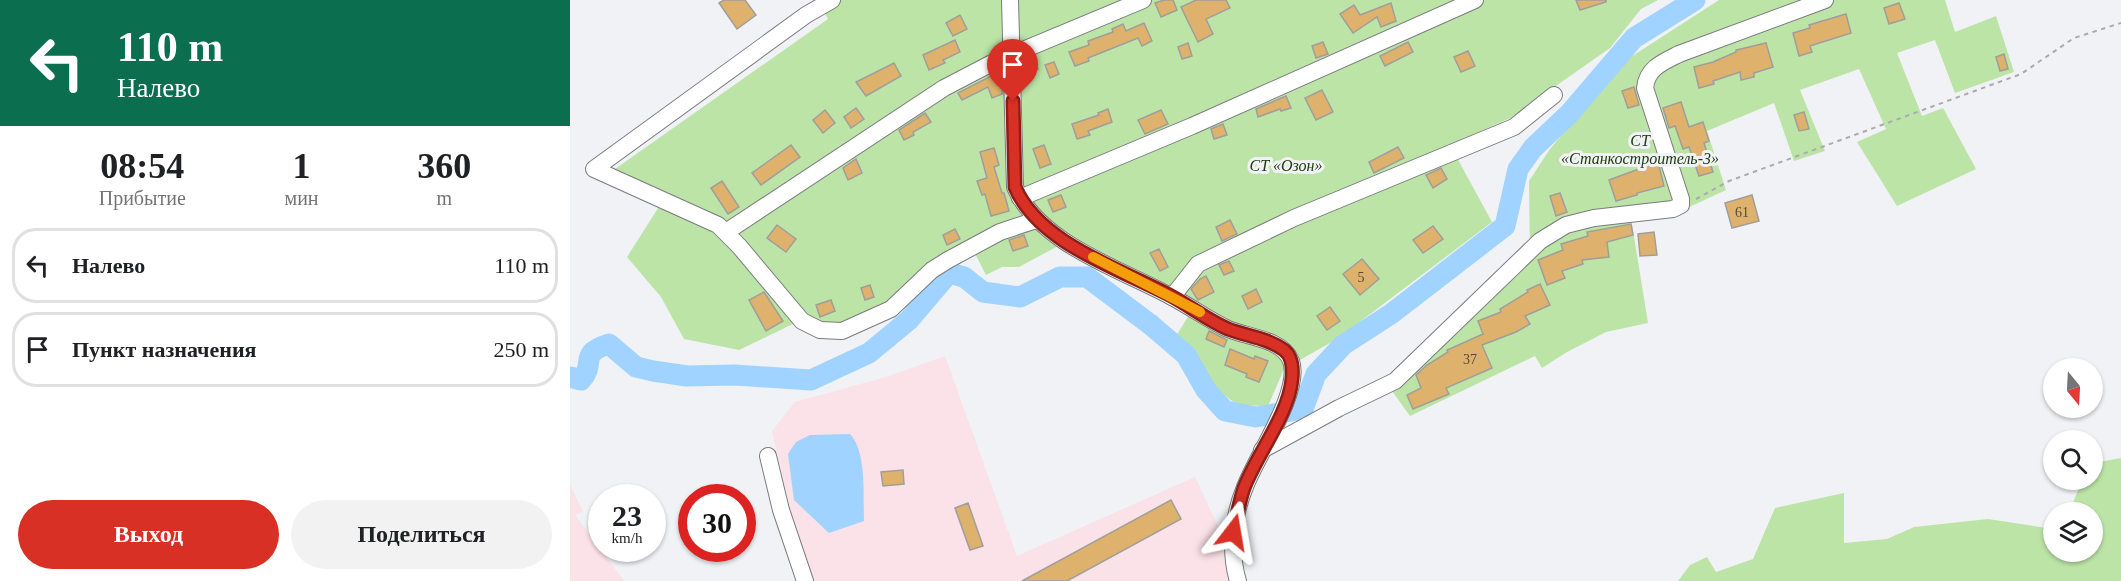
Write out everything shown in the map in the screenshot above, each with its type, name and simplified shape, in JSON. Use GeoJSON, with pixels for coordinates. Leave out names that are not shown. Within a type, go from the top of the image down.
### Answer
{"type":"FeatureCollection","features":[{"type":"Feature","properties":{"kind":"street"},"geometry":{"type":"LineString","coordinates":[[832,0],[806,15],[594,170],[718,225],[802,321],[820,330],[842,331],[891,309],[932,270],[969,247],[1000,232],[1036,220]]}},
{"type":"Feature","properties":{"kind":"street"},"geometry":{"type":"LineString","coordinates":[[1010,0],[1015,187],[1036,220],[1069,244],[1227,328],[1273,344],[1286,351],[1292,362],[1292,380],[1286,404],[1244,488],[1233,532],[1235,571],[1238,581]]}},
{"type":"Feature","properties":{"kind":"street"},"geometry":{"type":"LineString","coordinates":[[726,232],[944,88],[992,63],[1143,0]]}},
{"type":"Feature","properties":{"kind":"street"},"geometry":{"type":"LineString","coordinates":[[1020,198],[1192,126],[1475,0]]}},
{"type":"Feature","properties":{"kind":"street"},"geometry":{"type":"LineString","coordinates":[[1262,450],[1339,408],[1395,381],[1540,241],[1566,225],[1594,218],[1673,209],[1681,205],[1645,88],[1646,79],[1651,71],[1679,54],[1825,0]]}},
{"type":"Feature","properties":{"kind":"street"},"geometry":{"type":"LineString","coordinates":[[1172,297],[1198,264],[1294,218],[1514,127],[1554,95]]}},
{"type":"Feature","properties":{"kind":"street"},"geometry":{"type":"LineString","coordinates":[[768,456],[781,510],[805,581]]}},
{"type":"Feature","properties":{"kind":"path"},"geometry":{"type":"LineString","coordinates":[[1681,205],[1729,181],[2021,74],[2074,38],[2121,23]]}},
{"type":"Feature","properties":{"kind":"shaded area"},"geometry":{"type":"Polygon","coordinates":[[[945,356],[1017,556],[1195,477],[1220,530],[1228,581],[809,581],[772,431],[795,402],[886,377],[945,356]]]}},
{"type":"Feature","properties":{"kind":"shaded area"},"geometry":{"type":"Polygon","coordinates":[[[570,485],[583,511],[575,515],[588,533],[588,562],[610,562],[624,581],[570,581],[570,485]]]}},
{"type":"Feature","properties":{"kind":"green space","name":"СТ «Озон»"},"geometry":{"type":"Polygon","coordinates":[[[817,0],[1658,0],[1641,9],[1610,48],[1510,118],[1450,145],[1492,222],[1337,339],[1284,369],[1268,406],[1237,405],[1213,386],[1176,336],[1196,304],[1073,238],[1019,267],[1002,267],[986,275],[969,242],[889,303],[846,324],[795,323],[739,350],[684,339],[661,297],[627,257],[667,194],[615,169],[828,19],[817,0]]]}},
{"type":"Feature","properties":{"kind":"green space","name":"СТ «Станкостроитель-3»"},"geometry":{"type":"Polygon","coordinates":[[[1719,0],[1945,0],[1955,32],[1996,16],[2014,72],[1955,93],[1935,40],[1897,53],[1922,116],[1943,108],[1976,169],[1897,206],[1857,142],[1886,129],[1859,69],[1800,90],[1825,151],[1794,161],[1774,103],[1707,131],[1726,190],[1670,216],[1631,218],[1648,323],[1606,332],[1542,368],[1535,356],[1410,416],[1392,391],[1530,258],[1529,181],[1550,149],[1623,62],[1719,0]]]}},
{"type":"Feature","properties":{"kind":"green space"},"geometry":{"type":"Polygon","coordinates":[[[2121,458],[2121,581],[1678,581],[1690,565],[1707,557],[1716,572],[1753,559],[1775,508],[1844,493],[1844,543],[1887,539],[1914,527],[1988,519],[2043,527],[2043,562],[2103,562],[2103,502],[2073,502],[2078,490],[2103,490],[2103,461],[2121,458]]]}},
{"type":"Feature","properties":{"kind":"water"},"geometry":{"type":"Polygon","coordinates":[[[850,434],[862,463],[864,521],[829,533],[794,500],[788,454],[796,442],[810,435],[850,434]]]}},
{"type":"Feature","properties":{"kind":"building"},"geometry":{"type":"Polygon","coordinates":[[[724,0],[745,0],[756,15],[737,29],[719,3],[724,0]]]}},
{"type":"Feature","properties":{"kind":"building"},"geometry":{"type":"Polygon","coordinates":[[[1173,0],[1177,10],[1161,17],[1155,3],[1173,0]]]}},
{"type":"Feature","properties":{"kind":"building"},"geometry":{"type":"Polygon","coordinates":[[[1196,0],[1226,0],[1230,8],[1206,19],[1213,34],[1198,42],[1181,7],[1196,0]]]}},
{"type":"Feature","properties":{"kind":"building"},"geometry":{"type":"Polygon","coordinates":[[[1576,0],[1606,0],[1606,2],[1580,10],[1576,0]]]}},
{"type":"Feature","properties":{"kind":"building"},"geometry":{"type":"Polygon","coordinates":[[[1391,3],[1396,21],[1381,27],[1377,17],[1353,33],[1340,14],[1354,5],[1360,15],[1391,3]]]}},
{"type":"Feature","properties":{"kind":"building"},"geometry":{"type":"Polygon","coordinates":[[[1899,3],[1905,19],[1889,24],[1884,8],[1899,3]]]}},
{"type":"Feature","properties":{"kind":"building"},"geometry":{"type":"Polygon","coordinates":[[[1846,14],[1851,33],[1810,46],[1812,52],[1799,56],[1793,33],[1810,28],[1809,25],[1846,14]]]}},
{"type":"Feature","properties":{"kind":"building"},"geometry":{"type":"Polygon","coordinates":[[[960,15],[967,29],[953,36],[946,23],[960,15]]]}},
{"type":"Feature","properties":{"kind":"building"},"geometry":{"type":"Polygon","coordinates":[[[1144,23],[1152,41],[1142,46],[1138,38],[1088,58],[1089,61],[1075,66],[1069,52],[1089,45],[1088,41],[1113,32],[1112,29],[1123,24],[1126,31],[1144,23]]]}},
{"type":"Feature","properties":{"kind":"building"},"geometry":{"type":"Polygon","coordinates":[[[955,40],[960,52],[943,60],[945,63],[929,70],[923,55],[955,40]]]}},
{"type":"Feature","properties":{"kind":"building"},"geometry":{"type":"Polygon","coordinates":[[[1323,42],[1328,54],[1316,58],[1312,46],[1323,42]]]}},
{"type":"Feature","properties":{"kind":"building"},"geometry":{"type":"Polygon","coordinates":[[[1408,42],[1413,52],[1385,66],[1380,56],[1408,42]]]}},
{"type":"Feature","properties":{"kind":"building"},"geometry":{"type":"Polygon","coordinates":[[[1188,43],[1192,56],[1182,59],[1178,47],[1188,43]]]}},
{"type":"Feature","properties":{"kind":"building"},"geometry":{"type":"Polygon","coordinates":[[[1766,43],[1773,67],[1754,73],[1754,77],[1741,80],[1740,72],[1699,88],[1694,67],[1713,62],[1736,50],[1766,43]]]}},
{"type":"Feature","properties":{"kind":"building"},"geometry":{"type":"Polygon","coordinates":[[[1468,51],[1475,66],[1461,72],[1454,57],[1468,51]]]}},
{"type":"Feature","properties":{"kind":"building"},"geometry":{"type":"Polygon","coordinates":[[[2004,54],[2008,69],[2000,71],[1996,57],[2004,54]]]}},
{"type":"Feature","properties":{"kind":"building"},"geometry":{"type":"Polygon","coordinates":[[[1033,57],[1038,69],[1029,73],[1024,61],[1033,57]]]}},
{"type":"Feature","properties":{"kind":"building"},"geometry":{"type":"Polygon","coordinates":[[[1054,62],[1059,74],[1050,78],[1045,65],[1054,62]]]}},
{"type":"Feature","properties":{"kind":"building"},"geometry":{"type":"Polygon","coordinates":[[[894,63],[901,76],[866,96],[856,82],[894,63]]]}},
{"type":"Feature","properties":{"kind":"building"},"geometry":{"type":"Polygon","coordinates":[[[999,72],[1002,78],[1002,94],[992,98],[988,87],[962,100],[958,93],[999,72]]]}},
{"type":"Feature","properties":{"kind":"building"},"geometry":{"type":"Polygon","coordinates":[[[1634,87],[1639,105],[1628,108],[1622,91],[1634,87]]]}},
{"type":"Feature","properties":{"kind":"building"},"geometry":{"type":"Polygon","coordinates":[[[1322,90],[1333,112],[1316,120],[1305,98],[1322,90]]]}},
{"type":"Feature","properties":{"kind":"building"},"geometry":{"type":"Polygon","coordinates":[[[1286,96],[1291,108],[1281,111],[1280,109],[1258,117],[1256,109],[1286,96]]]}},
{"type":"Feature","properties":{"kind":"building"},"geometry":{"type":"Polygon","coordinates":[[[1681,102],[1689,127],[1703,122],[1709,141],[1704,143],[1713,172],[1699,176],[1689,147],[1683,149],[1675,126],[1669,128],[1663,108],[1681,102]]]}},
{"type":"Feature","properties":{"kind":"building"},"geometry":{"type":"Polygon","coordinates":[[[856,108],[864,119],[851,128],[844,117],[856,108]]]}},
{"type":"Feature","properties":{"kind":"building"},"geometry":{"type":"Polygon","coordinates":[[[1108,109],[1112,122],[1088,131],[1090,135],[1077,139],[1072,124],[1099,115],[1098,113],[1108,109]]]}},
{"type":"Feature","properties":{"kind":"building"},"geometry":{"type":"Polygon","coordinates":[[[825,110],[835,123],[823,133],[813,120],[825,110]]]}},
{"type":"Feature","properties":{"kind":"building"},"geometry":{"type":"Polygon","coordinates":[[[1161,110],[1168,124],[1145,134],[1138,120],[1161,110]]]}},
{"type":"Feature","properties":{"kind":"building"},"geometry":{"type":"Polygon","coordinates":[[[1804,112],[1809,129],[1799,131],[1794,115],[1804,112]]]}},
{"type":"Feature","properties":{"kind":"building"},"geometry":{"type":"Polygon","coordinates":[[[925,113],[931,122],[904,140],[899,130],[925,113]]]}},
{"type":"Feature","properties":{"kind":"building"},"geometry":{"type":"Polygon","coordinates":[[[1223,124],[1227,135],[1214,139],[1211,129],[1223,124]]]}},
{"type":"Feature","properties":{"kind":"building"},"geometry":{"type":"Polygon","coordinates":[[[791,145],[800,157],[761,185],[752,173],[791,145]]]}},
{"type":"Feature","properties":{"kind":"building"},"geometry":{"type":"Polygon","coordinates":[[[1044,145],[1051,164],[1040,168],[1033,149],[1044,145]]]}},
{"type":"Feature","properties":{"kind":"building"},"geometry":{"type":"Polygon","coordinates":[[[1398,147],[1404,158],[1374,173],[1369,162],[1398,147]]]}},
{"type":"Feature","properties":{"kind":"building"},"geometry":{"type":"Polygon","coordinates":[[[994,148],[999,165],[994,167],[1009,211],[991,216],[985,194],[982,195],[977,181],[987,178],[980,152],[994,148]]]}},
{"type":"Feature","properties":{"kind":"building"},"geometry":{"type":"Polygon","coordinates":[[[856,159],[862,173],[848,180],[843,168],[856,159]]]}},
{"type":"Feature","properties":{"kind":"building"},"geometry":{"type":"Polygon","coordinates":[[[1658,162],[1664,186],[1616,201],[1609,180],[1658,162]]]}},
{"type":"Feature","properties":{"kind":"building"},"geometry":{"type":"Polygon","coordinates":[[[1441,168],[1447,179],[1433,188],[1426,175],[1441,168]]]}},
{"type":"Feature","properties":{"kind":"building"},"geometry":{"type":"Polygon","coordinates":[[[722,181],[739,207],[728,214],[711,188],[722,181]]]}},
{"type":"Feature","properties":{"kind":"building"},"geometry":{"type":"Polygon","coordinates":[[[1560,193],[1567,212],[1556,216],[1550,196],[1560,193]]]}},
{"type":"Feature","properties":{"kind":"building"},"geometry":{"type":"Polygon","coordinates":[[[1061,195],[1066,207],[1053,212],[1048,200],[1061,195]]]}},
{"type":"Feature","properties":{"kind":"building"},"geometry":{"type":"Polygon","coordinates":[[[1752,195],[1759,221],[1732,228],[1725,203],[1752,195]]]}},
{"type":"Feature","properties":{"kind":"building"},"geometry":{"type":"Polygon","coordinates":[[[1230,220],[1237,234],[1222,241],[1216,227],[1230,220]]]}},
{"type":"Feature","properties":{"kind":"building"},"geometry":{"type":"Polygon","coordinates":[[[1631,224],[1633,235],[1607,242],[1609,257],[1582,260],[1583,264],[1562,271],[1565,278],[1547,285],[1538,260],[1563,250],[1561,244],[1588,236],[1587,232],[1631,224]]]}},
{"type":"Feature","properties":{"kind":"building"},"geometry":{"type":"Polygon","coordinates":[[[777,225],[796,239],[786,252],[767,238],[777,225]]]}},
{"type":"Feature","properties":{"kind":"building"},"geometry":{"type":"Polygon","coordinates":[[[1433,226],[1443,239],[1423,253],[1413,240],[1433,226]]]}},
{"type":"Feature","properties":{"kind":"building"},"geometry":{"type":"Polygon","coordinates":[[[955,229],[960,239],[947,245],[943,235],[955,229]]]}},
{"type":"Feature","properties":{"kind":"building"},"geometry":{"type":"Polygon","coordinates":[[[1654,232],[1657,255],[1640,256],[1638,234],[1654,232]]]}},
{"type":"Feature","properties":{"kind":"building"},"geometry":{"type":"Polygon","coordinates":[[[1024,235],[1028,246],[1013,251],[1009,240],[1024,235]]]}},
{"type":"Feature","properties":{"kind":"building"},"geometry":{"type":"Polygon","coordinates":[[[1159,249],[1168,267],[1160,271],[1150,253],[1159,249]]]}},
{"type":"Feature","properties":{"kind":"building"},"geometry":{"type":"Polygon","coordinates":[[[1362,259],[1379,279],[1360,295],[1343,274],[1362,259]]]}},
{"type":"Feature","properties":{"kind":"building"},"geometry":{"type":"Polygon","coordinates":[[[1229,261],[1234,271],[1224,275],[1219,265],[1229,261]]]}},
{"type":"Feature","properties":{"kind":"building"},"geometry":{"type":"Polygon","coordinates":[[[1206,276],[1214,292],[1198,300],[1191,289],[1206,276]]]}},
{"type":"Feature","properties":{"kind":"building"},"geometry":{"type":"Polygon","coordinates":[[[1540,284],[1550,305],[1525,316],[1530,324],[1482,345],[1492,368],[1446,388],[1449,394],[1413,409],[1407,395],[1421,388],[1416,375],[1448,352],[1447,350],[1483,334],[1478,321],[1501,312],[1500,309],[1528,292],[1527,290],[1540,284]]]}},
{"type":"Feature","properties":{"kind":"building"},"geometry":{"type":"Polygon","coordinates":[[[870,285],[874,297],[865,300],[861,288],[870,285]]]}},
{"type":"Feature","properties":{"kind":"building"},"geometry":{"type":"Polygon","coordinates":[[[1256,289],[1262,302],[1248,309],[1242,296],[1256,289]]]}},
{"type":"Feature","properties":{"kind":"building"},"geometry":{"type":"Polygon","coordinates":[[[764,292],[783,321],[766,331],[749,300],[764,292]]]}},
{"type":"Feature","properties":{"kind":"building"},"geometry":{"type":"Polygon","coordinates":[[[831,300],[835,311],[820,317],[816,305],[831,300]]]}},
{"type":"Feature","properties":{"kind":"building"},"geometry":{"type":"Polygon","coordinates":[[[1330,307],[1340,321],[1327,330],[1317,316],[1330,307]]]}},
{"type":"Feature","properties":{"kind":"building"},"geometry":{"type":"Polygon","coordinates":[[[1209,331],[1227,340],[1224,347],[1206,339],[1209,331]]]}},
{"type":"Feature","properties":{"kind":"building"},"geometry":{"type":"Polygon","coordinates":[[[1230,349],[1254,359],[1255,356],[1268,361],[1259,382],[1225,365],[1230,349]]]}},
{"type":"Feature","properties":{"kind":"building"},"geometry":{"type":"Polygon","coordinates":[[[903,470],[904,484],[883,486],[881,472],[903,470]]]}},
{"type":"Feature","properties":{"kind":"building"},"geometry":{"type":"Polygon","coordinates":[[[1171,500],[1181,519],[1067,581],[1022,581],[1171,500]]]}},
{"type":"Feature","properties":{"kind":"building"},"geometry":{"type":"Polygon","coordinates":[[[968,503],[983,546],[970,550],[955,508],[968,503]]]}},
{"type":"Feature","properties":{"kind":"waterway"},"geometry":{"type":"LineString","coordinates":[[570,377],[581,380],[588,369],[590,355],[593,351],[609,344],[636,367],[653,371],[687,376],[735,375],[811,380],[869,353],[909,320],[949,273],[964,277],[983,292],[1020,297],[1060,277],[1087,277],[1151,325],[1186,355],[1206,390],[1225,411],[1256,417],[1303,409],[1316,374],[1343,345],[1391,314],[1505,226],[1518,169],[1533,148],[1569,114],[1634,38],[1695,0]]}},
{"type":"Feature","properties":{"kind":"slow traffic"},"geometry":{"type":"LineString","coordinates":[[1093,257],[1200,312]]}},
{"type":"Feature","properties":{"kind":"route"},"geometry":{"type":"LineString","coordinates":[[1013,101],[1015,187],[1036,220],[1069,244],[1227,328],[1273,344],[1286,351],[1292,362],[1292,380],[1286,404],[1244,488],[1233,532]]}}]}
